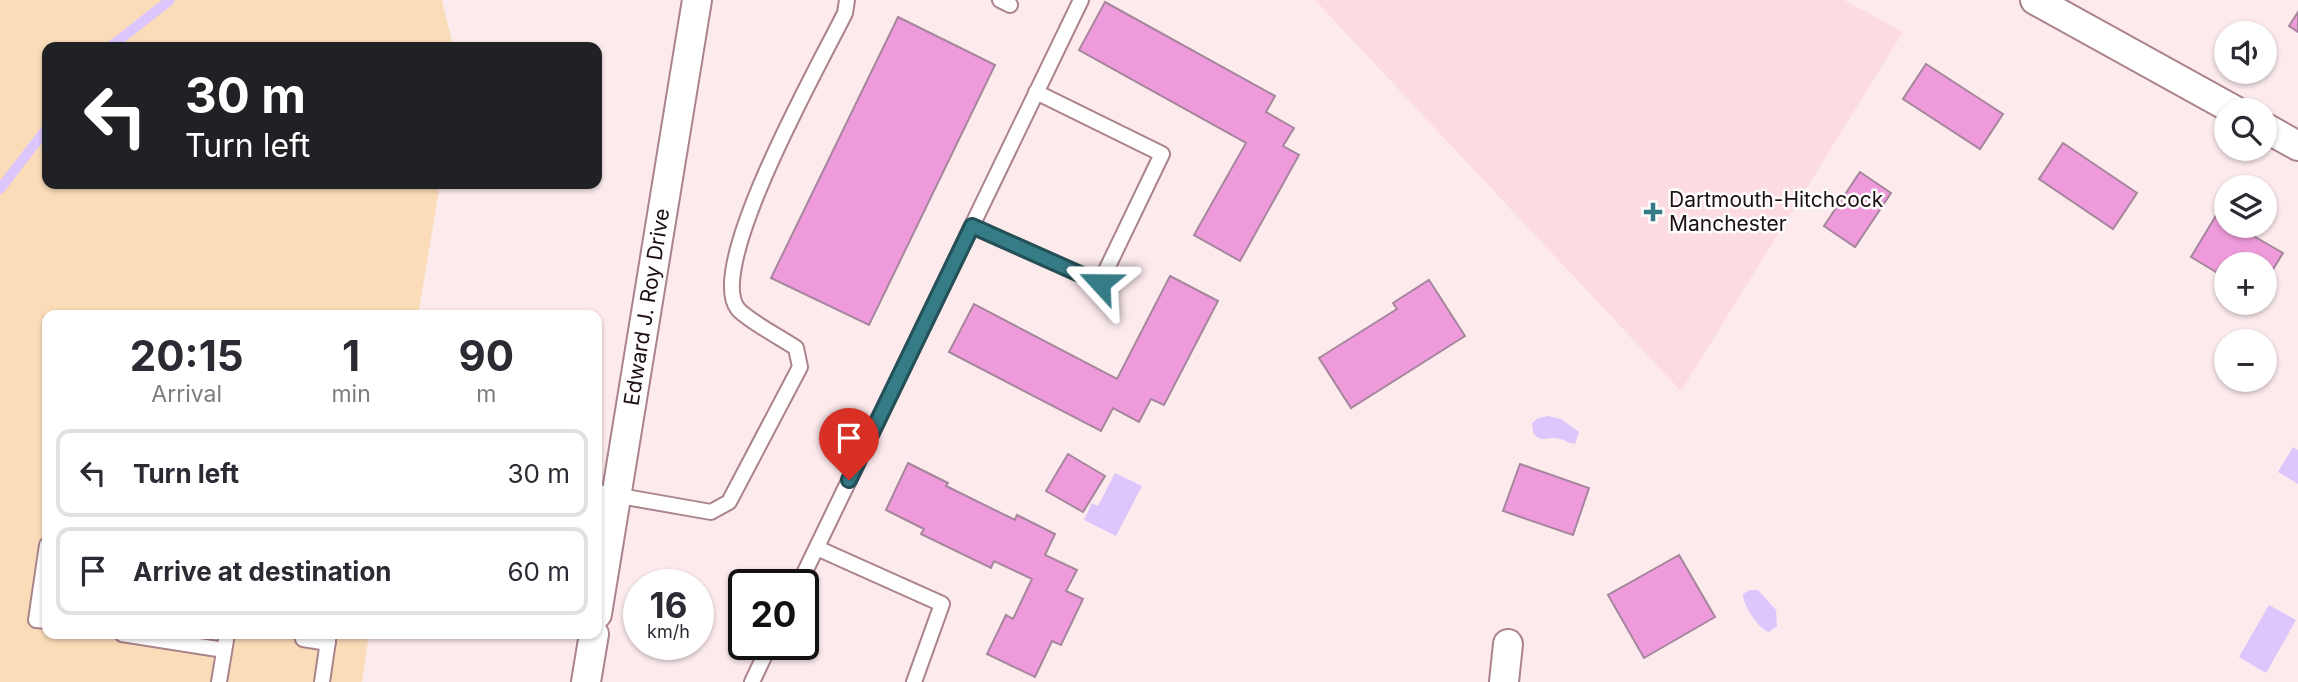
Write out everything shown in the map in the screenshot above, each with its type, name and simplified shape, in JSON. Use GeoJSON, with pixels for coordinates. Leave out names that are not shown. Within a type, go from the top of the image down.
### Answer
{"type":"FeatureCollection","features":[{"type":"Feature","properties":{"kind":"street","name":"Edward J. Roy Drive"},"geometry":{"type":"LineString","coordinates":[[602,547],[606,494],[697,0]]}},
{"type":"Feature","properties":{"kind":"street"},"geometry":{"type":"LineString","coordinates":[[2035,0],[2214,99]]}},
{"type":"Feature","properties":{"kind":"street"},"geometry":{"type":"LineString","coordinates":[[2277,134],[2298,146]]}},
{"type":"Feature","properties":{"kind":"street"},"geometry":{"type":"LineString","coordinates":[[586,682],[593,639]]}},
{"type":"Feature","properties":{"kind":"street"},"geometry":{"type":"LineString","coordinates":[[1504,682],[1508,644]]}},
{"type":"Feature","properties":{"kind":"lane"},"geometry":{"type":"LineString","coordinates":[[606,494],[710,512],[729,502],[800,367],[796,348],[738,310],[731,294],[735,258],[746,220],[765,174],[845,13],[847,0]]}},
{"type":"Feature","properties":{"kind":"lane"},"geometry":{"type":"LineString","coordinates":[[806,569],[1081,0]]}},
{"type":"Feature","properties":{"kind":"lane"},"geometry":{"type":"LineString","coordinates":[[972,226],[1100,283],[1162,154],[1036,92]]}},
{"type":"Feature","properties":{"kind":"lane"},"geometry":{"type":"LineString","coordinates":[[817,548],[942,604],[914,682]]}},
{"type":"Feature","properties":{"kind":"lane"},"geometry":{"type":"LineString","coordinates":[[42,579],[36,620],[42,621]]}},
{"type":"Feature","properties":{"kind":"lane"},"geometry":{"type":"LineString","coordinates":[[154,639],[224,650]]}},
{"type":"Feature","properties":{"kind":"lane"},"geometry":{"type":"LineString","coordinates":[[219,682],[225,639]]}},
{"type":"Feature","properties":{"kind":"lane"},"geometry":{"type":"LineString","coordinates":[[322,682],[329,639]]}},
{"type":"Feature","properties":{"kind":"lane"},"geometry":{"type":"LineString","coordinates":[[752,682],[762,660]]}},
{"type":"Feature","properties":{"kind":"shaded area"},"geometry":{"type":"Polygon","coordinates":[[[0,0],[442,0],[452,42],[42,42],[42,189],[439,189],[419,310],[42,310],[42,639],[368,639],[362,682],[0,682],[0,0]]]}},
{"type":"Feature","properties":{"kind":"shaded area","name":"Dartmouth-Hitchcock Manchester"},"geometry":{"type":"Polygon","coordinates":[[[1315,0],[1844,0],[1903,32],[1681,391],[1315,0]]]}},
{"type":"Feature","properties":{"kind":"shaded area"},"geometry":{"type":"Polygon","coordinates":[[[1548,416],[1561,419],[1579,432],[1575,444],[1556,438],[1541,439],[1533,433],[1532,423],[1538,418],[1548,416]]]}},
{"type":"Feature","properties":{"kind":"shaded area"},"geometry":{"type":"Polygon","coordinates":[[[2293,447],[2298,450],[2298,484],[2278,472],[2293,447]]]}},
{"type":"Feature","properties":{"kind":"shaded area"},"geometry":{"type":"Polygon","coordinates":[[[1115,473],[1142,486],[1116,536],[1084,520],[1092,503],[1098,506],[1115,473]]]}},
{"type":"Feature","properties":{"kind":"shaded area"},"geometry":{"type":"Polygon","coordinates":[[[1758,590],[1776,610],[1777,626],[1769,632],[1756,622],[1746,604],[1743,594],[1758,590]]]}},
{"type":"Feature","properties":{"kind":"shaded area"},"geometry":{"type":"Polygon","coordinates":[[[2269,605],[2296,620],[2266,673],[2239,657],[2269,605]]]}},
{"type":"Feature","properties":{"kind":"building"},"geometry":{"type":"Polygon","coordinates":[[[1105,2],[1275,96],[1266,112],[1294,128],[1283,146],[1299,155],[1240,261],[1194,235],[1246,143],[1079,50],[1105,2]]]}},
{"type":"Feature","properties":{"kind":"building"},"geometry":{"type":"Polygon","coordinates":[[[2298,12],[2298,32],[2289,26],[2298,12]]]}},
{"type":"Feature","properties":{"kind":"building"},"geometry":{"type":"Polygon","coordinates":[[[898,17],[995,65],[869,325],[771,278],[898,17]]]}},
{"type":"Feature","properties":{"kind":"building"},"geometry":{"type":"Polygon","coordinates":[[[1926,64],[2003,114],[1980,149],[1903,99],[1926,64]]]}},
{"type":"Feature","properties":{"kind":"building"},"geometry":{"type":"Polygon","coordinates":[[[2063,143],[2137,193],[2113,229],[2039,179],[2063,143]]]}},
{"type":"Feature","properties":{"kind":"building"},"geometry":{"type":"Polygon","coordinates":[[[1860,172],[1891,193],[1855,247],[1824,226],[1860,172]]]}},
{"type":"Feature","properties":{"kind":"building"},"geometry":{"type":"Polygon","coordinates":[[[2214,219],[2214,238],[2257,238],[2283,253],[2277,263],[2277,252],[2214,252],[2214,271],[2191,257],[2214,219]]]}},
{"type":"Feature","properties":{"kind":"building"},"geometry":{"type":"Polygon","coordinates":[[[1170,276],[1218,301],[1164,405],[1151,399],[1139,422],[1113,408],[1101,431],[949,352],[974,304],[1117,379],[1170,276]]]}},
{"type":"Feature","properties":{"kind":"building"},"geometry":{"type":"Polygon","coordinates":[[[1429,280],[1465,336],[1351,408],[1319,358],[1397,309],[1393,303],[1429,280]]]}},
{"type":"Feature","properties":{"kind":"building"},"geometry":{"type":"Polygon","coordinates":[[[1068,454],[1105,476],[1083,512],[1046,491],[1068,454]]]}},
{"type":"Feature","properties":{"kind":"building"},"geometry":{"type":"Polygon","coordinates":[[[908,463],[948,483],[946,486],[1015,520],[1017,515],[1055,534],[1045,555],[1077,570],[1066,591],[1083,599],[1061,645],[1052,641],[1035,677],[987,654],[1006,615],[1013,619],[1032,579],[994,561],[991,568],[921,534],[924,529],[886,510],[908,463]]]}},
{"type":"Feature","properties":{"kind":"building"},"geometry":{"type":"Polygon","coordinates":[[[1520,464],[1589,488],[1573,535],[1503,511],[1520,464]]]}},
{"type":"Feature","properties":{"kind":"building"},"geometry":{"type":"Polygon","coordinates":[[[1679,555],[1715,617],[1644,658],[1608,595],[1679,555]]]}},
{"type":"Feature","properties":{"kind":"waterway"},"geometry":{"type":"LineString","coordinates":[[116,42],[170,0]]}},
{"type":"Feature","properties":{"kind":"waterway"},"geometry":{"type":"LineString","coordinates":[[0,189],[42,134]]}},
{"type":"Feature","properties":{"kind":"place","name":"Dartmouth-Hitchcock Manchester"},"geometry":{"type":"Point","coordinates":[1653,212]}},
{"type":"Feature","properties":{"kind":"route"},"geometry":{"type":"LineString","coordinates":[[849,480],[972,226],[1100,283]]}}]}
